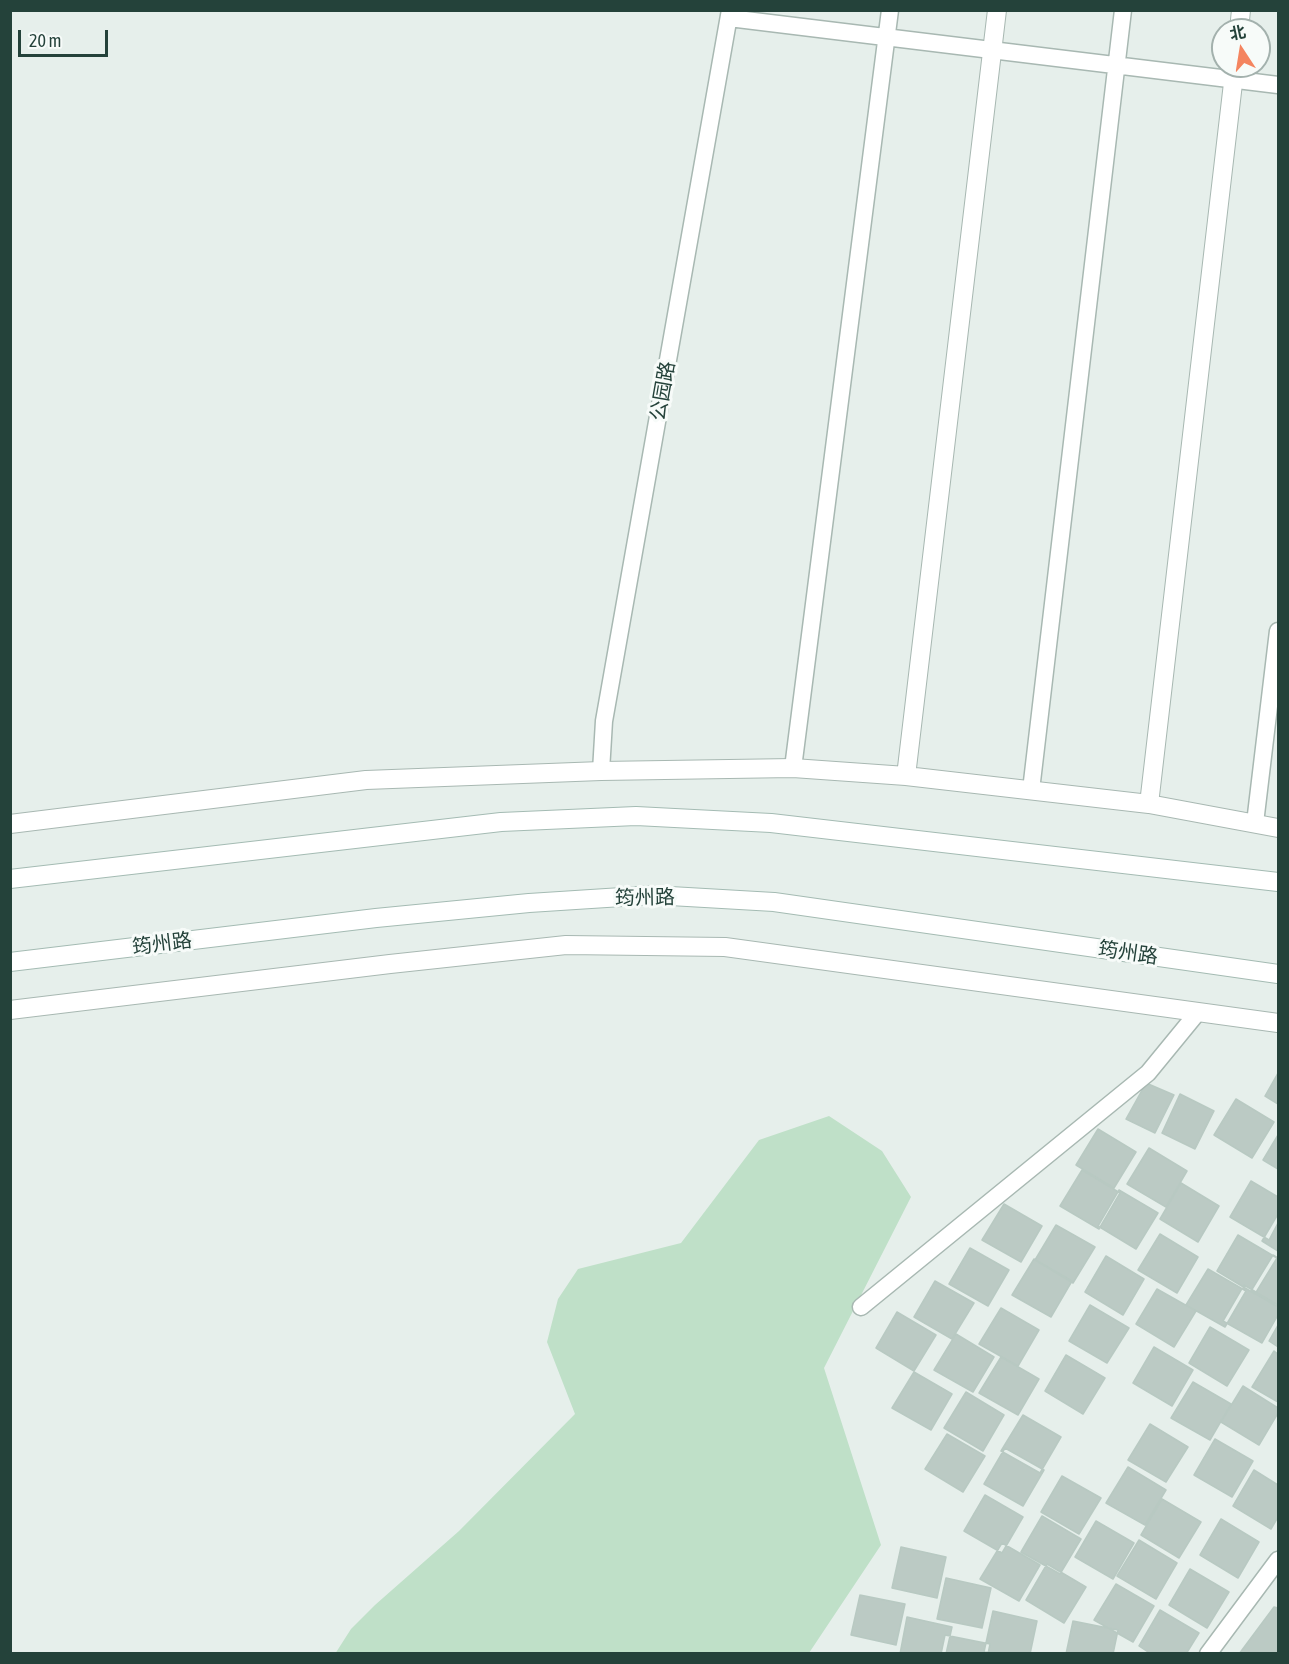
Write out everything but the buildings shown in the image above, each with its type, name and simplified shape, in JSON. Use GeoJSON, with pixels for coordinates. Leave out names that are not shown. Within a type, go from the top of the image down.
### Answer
{"type":"FeatureCollection","features":[{"type":"Feature","properties":{"kind":"street"},"geometry":{"type":"LineString","coordinates":[[906,776],[997,10]]}},
{"type":"Feature","properties":{"kind":"street"},"geometry":{"type":"LineString","coordinates":[[1149,804],[1233,78]]}},
{"type":"Feature","properties":{"kind":"street"},"geometry":{"type":"LineString","coordinates":[[10,824],[366,780],[601,771],[793,768],[906,776],[1149,804],[1278,828]]}},
{"type":"Feature","properties":{"kind":"street"},"geometry":{"type":"LineString","coordinates":[[10,879],[501,822],[636,816],[771,823],[1278,882]]}},
{"type":"Feature","properties":{"kind":"street","name":"筠州路"},"geometry":{"type":"LineString","coordinates":[[10,962],[376,918],[529,903],[653,895],[774,902],[1278,974]]}},
{"type":"Feature","properties":{"kind":"street"},"geometry":{"type":"LineString","coordinates":[[10,1010],[378,965],[566,945],[725,947],[1278,1023]]}},
{"type":"Feature","properties":{"kind":"lane"},"geometry":{"type":"LineString","coordinates":[[793,768],[890,10]]}},
{"type":"Feature","properties":{"kind":"lane"},"geometry":{"type":"LineString","coordinates":[[1031,790],[1123,10]]}},
{"type":"Feature","properties":{"kind":"lane"},"geometry":{"type":"LineString","coordinates":[[729,14],[886,37],[1117,66],[1211,72]]}},
{"type":"Feature","properties":{"kind":"lane","name":"公园路"},"geometry":{"type":"LineString","coordinates":[[601,771],[604,721],[729,14]]}},
{"type":"Feature","properties":{"kind":"lane"},"geometry":{"type":"LineString","coordinates":[[1252,78],[1278,85]]}},
{"type":"Feature","properties":{"kind":"lane"},"geometry":{"type":"LineString","coordinates":[[1255,822],[1278,631]]}},
{"type":"Feature","properties":{"kind":"lane"},"geometry":{"type":"LineString","coordinates":[[861,1307],[1148,1073],[1198,1012]]}},
{"type":"Feature","properties":{"kind":"lane"},"geometry":{"type":"LineString","coordinates":[[1208,1653],[1278,1560]]}},
{"type":"Feature","properties":{"kind":"green space"},"geometry":{"type":"Polygon","coordinates":[[[829,1116],[882,1151],[911,1197],[824,1368],[881,1545],[809,1653],[335,1654],[351,1629],[375,1605],[459,1531],[575,1414],[547,1342],[558,1299],[578,1269],[681,1243],[759,1140],[829,1116]]]}}]}
